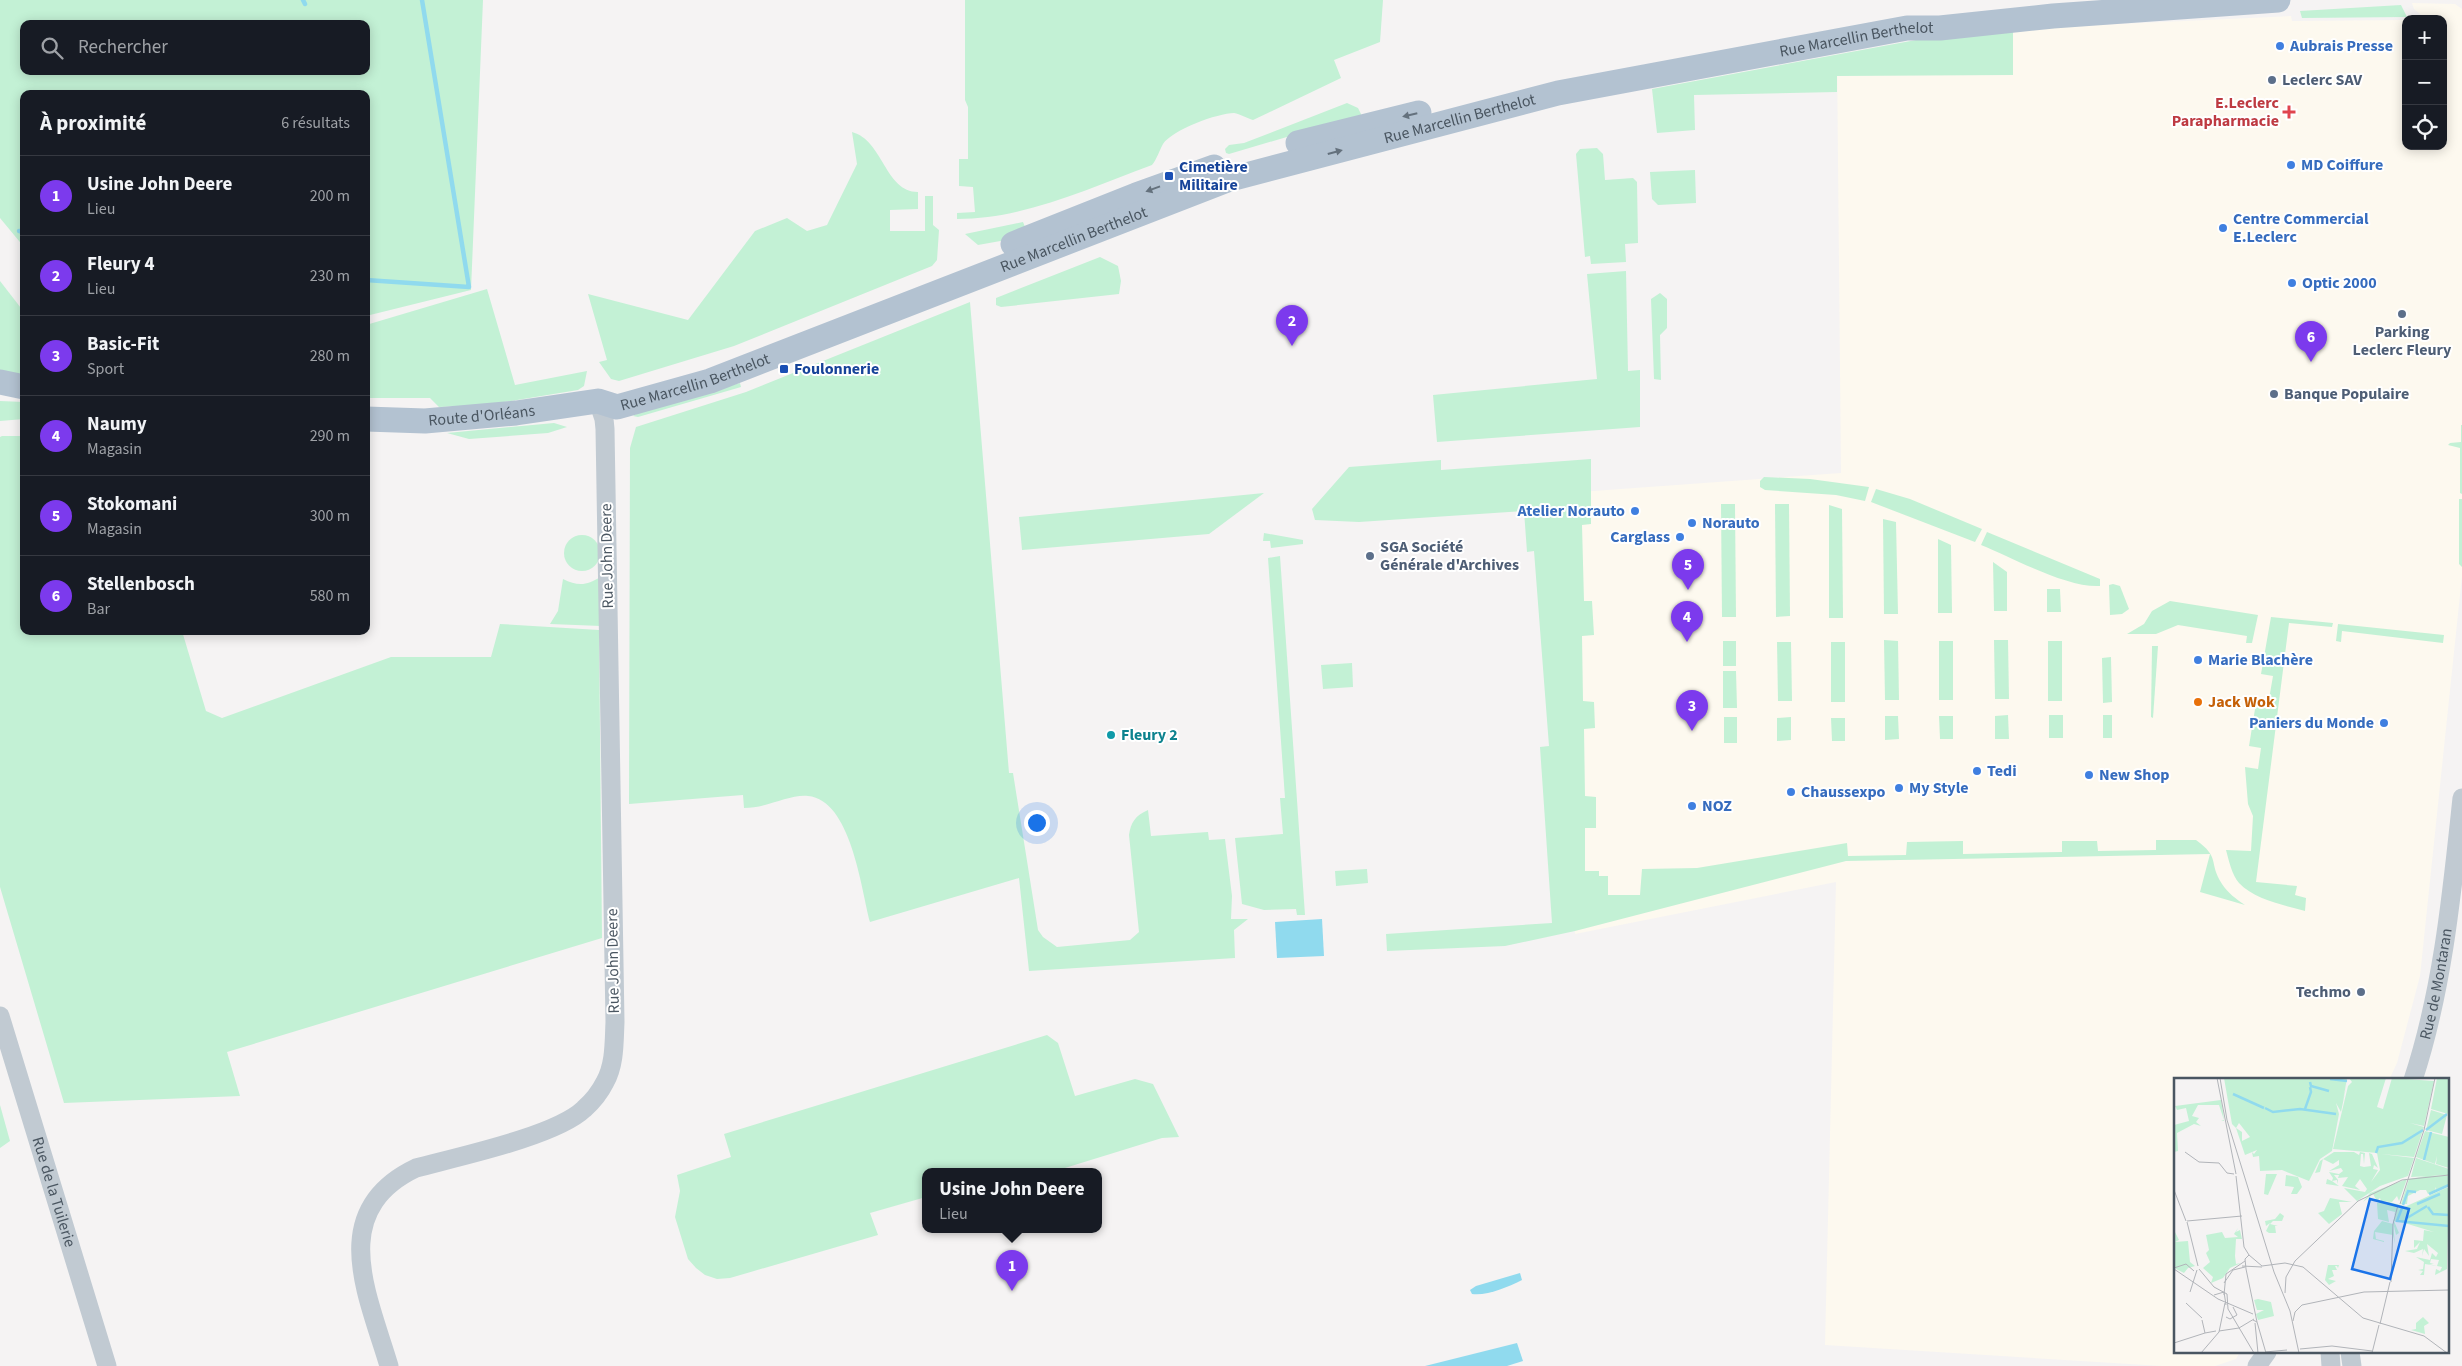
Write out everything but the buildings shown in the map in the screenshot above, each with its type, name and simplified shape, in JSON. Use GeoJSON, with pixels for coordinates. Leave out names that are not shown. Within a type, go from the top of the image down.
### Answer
{"type":"FeatureCollection","features":[{"type":"Feature","properties":{"kind":"main road","name":"Rue Marcellin Berthelot"},"geometry":{"type":"LineString","coordinates":[[598,401],[613,391],[705,365],[1195,173],[1377,122],[1455,105],[1930,16],[2027,7],[2063,9],[2164,0]]}},
{"type":"Feature","properties":{"kind":"main road","name":"Rue Marcellin Berthelot"},"geometry":{"type":"LineString","coordinates":[[598,401],[617,406],[710,381],[1227,180],[1558,93],[1907,28],[1940,28],[2053,16],[2278,0]]}},
{"type":"Feature","properties":{"kind":"main road"},"geometry":{"type":"LineString","coordinates":[[0,382],[20,385]]}},
{"type":"Feature","properties":{"kind":"main road"},"geometry":{"type":"LineString","coordinates":[[0,396],[20,396]]}},
{"type":"Feature","properties":{"kind":"main road","name":"Route d'Orléans"},"geometry":{"type":"LineString","coordinates":[[370,419],[443,419],[516,413],[598,401]]}},
{"type":"Feature","properties":{"kind":"street","name":"Rue John Deere"},"geometry":{"type":"LineString","coordinates":[[390,1366],[362,1277],[360,1260],[360,1242],[373,1205],[386,1188],[399,1176],[416,1168],[539,1133],[567,1121],[584,1110],[596,1097],[606,1081],[612,1063],[614,1022],[607,512],[604,419],[598,401]]}},
{"type":"Feature","properties":{"kind":"street","name":"Rue de Montaran"},"geometry":{"type":"LineString","coordinates":[[2414,1078],[2421,1054],[2442,957],[2462,798]]}},
{"type":"Feature","properties":{"kind":"street","name":"Rue de la Tuilerie"},"geometry":{"type":"LineString","coordinates":[[0,1016],[107,1366]]}},
{"type":"Feature","properties":{"kind":"street"},"geometry":{"type":"LineString","coordinates":[[2257,1366],[2266,1354]]}},
{"type":"Feature","properties":{"kind":"shaded area"},"geometry":{"type":"Polygon","coordinates":[[[2412,3],[2455,4],[2462,9],[2462,576],[2420,976],[2397,1063],[2390,1078],[2174,1078],[2174,1354],[2239,1354],[2236,1359],[2215,1366],[2162,1366],[1825,1345],[1836,882],[1575,934],[1552,494],[1841,473],[1837,55],[2013,29],[2291,16],[2292,21],[2402,20],[2402,150],[2447,150],[2447,15],[2421,15],[2414,9],[2412,3]]]}},
{"type":"Feature","properties":{"kind":"green space"},"geometry":{"type":"Polygon","coordinates":[[[0,0],[483,0],[471,290],[370,315],[370,90],[20,90],[20,242],[0,218],[0,0]]]}},
{"type":"Feature","properties":{"kind":"green space"},"geometry":{"type":"Polygon","coordinates":[[[965,0],[1383,0],[1380,42],[1334,60],[1341,78],[1253,120],[1234,113],[1196,123],[1168,139],[1163,144],[1152,165],[1081,192],[1056,201],[1007,214],[957,219],[957,213],[975,212],[973,187],[959,186],[959,159],[968,159],[968,107],[965,100],[965,0]]]}},
{"type":"Feature","properties":{"kind":"green space"},"geometry":{"type":"Polygon","coordinates":[[[2401,5],[2406,15],[2402,15],[2402,17],[2302,18],[2300,11],[2401,5]]]}},
{"type":"Feature","properties":{"kind":"green space"},"geometry":{"type":"Polygon","coordinates":[[[2013,29],[2013,75],[1837,76],[1837,92],[1694,95],[1695,130],[1657,133],[1652,89],[1916,40],[2013,29]]]}},
{"type":"Feature","properties":{"kind":"green space"},"geometry":{"type":"Polygon","coordinates":[[[1347,103],[1358,108],[1361,114],[1360,120],[1307,131],[1229,154],[1226,153],[1225,149],[1229,145],[1244,143],[1347,103]]]}},
{"type":"Feature","properties":{"kind":"green space"},"geometry":{"type":"Polygon","coordinates":[[[852,132],[862,137],[871,145],[898,184],[907,190],[918,192],[918,209],[890,210],[890,231],[925,231],[925,196],[933,196],[933,225],[939,230],[937,260],[932,266],[734,346],[619,381],[611,379],[599,362],[607,360],[588,294],[688,320],[755,231],[787,218],[807,231],[827,225],[857,164],[852,132]]]}},
{"type":"Feature","properties":{"kind":"green space"},"geometry":{"type":"Polygon","coordinates":[[[1597,148],[1603,154],[1605,180],[1633,178],[1637,182],[1638,243],[1625,244],[1626,262],[1591,264],[1590,256],[1585,257],[1576,154],[1580,149],[1597,148]]]}},
{"type":"Feature","properties":{"kind":"green space"},"geometry":{"type":"Polygon","coordinates":[[[1695,170],[1696,203],[1658,205],[1652,199],[1650,172],[1695,170]]]}},
{"type":"Feature","properties":{"kind":"green space"},"geometry":{"type":"Polygon","coordinates":[[[1023,222],[1027,232],[1006,240],[978,245],[965,234],[1023,222]]]}},
{"type":"Feature","properties":{"kind":"green space"},"geometry":{"type":"Polygon","coordinates":[[[1100,257],[1118,266],[1121,281],[1119,294],[1001,307],[996,305],[996,298],[1100,257]]]}},
{"type":"Feature","properties":{"kind":"green space"},"geometry":{"type":"Polygon","coordinates":[[[1626,271],[1628,371],[1640,370],[1640,427],[1437,442],[1433,395],[1597,379],[1587,274],[1626,271]]]}},
{"type":"Feature","properties":{"kind":"green space"},"geometry":{"type":"Polygon","coordinates":[[[0,281],[20,307],[20,378],[0,376],[0,281]]]}},
{"type":"Feature","properties":{"kind":"green space"},"geometry":{"type":"Polygon","coordinates":[[[487,289],[515,385],[587,371],[584,386],[578,390],[486,405],[439,407],[430,398],[370,398],[370,324],[487,289]]]}},
{"type":"Feature","properties":{"kind":"green space"},"geometry":{"type":"Polygon","coordinates":[[[1660,293],[1667,299],[1667,328],[1660,335],[1661,380],[1654,379],[1651,299],[1660,293]]]}},
{"type":"Feature","properties":{"kind":"green space"},"geometry":{"type":"Polygon","coordinates":[[[970,302],[1009,773],[1013,773],[1038,930],[1043,937],[1057,947],[1130,940],[1139,932],[1129,835],[1134,820],[1148,810],[1151,836],[1208,832],[1209,840],[1225,839],[1232,896],[1231,919],[1248,919],[1234,930],[1235,958],[1029,971],[1019,878],[870,922],[852,848],[835,813],[823,801],[808,796],[801,796],[761,806],[744,808],[743,795],[629,804],[630,448],[636,427],[746,392],[970,302]]]}},
{"type":"Feature","properties":{"kind":"green space"},"geometry":{"type":"Polygon","coordinates":[[[740,383],[741,387],[638,417],[633,416],[647,408],[740,383]]]}},
{"type":"Feature","properties":{"kind":"green space"},"geometry":{"type":"Polygon","coordinates":[[[0,401],[20,402],[20,419],[0,421],[0,401]]]}},
{"type":"Feature","properties":{"kind":"green space"},"geometry":{"type":"Polygon","coordinates":[[[554,423],[567,427],[548,433],[469,439],[447,433],[554,423]]]}},
{"type":"Feature","properties":{"kind":"green space"},"geometry":{"type":"Polygon","coordinates":[[[2461,425],[2462,494],[2460,493],[2460,448],[2448,445],[2461,442],[2461,425]]]}},
{"type":"Feature","properties":{"kind":"green space"},"geometry":{"type":"Polygon","coordinates":[[[20,436],[20,635],[183,635],[206,711],[222,718],[391,657],[491,657],[500,624],[599,630],[602,938],[227,1052],[240,1096],[64,1103],[0,887],[0,437],[20,436]]]}},
{"type":"Feature","properties":{"kind":"green space"},"geometry":{"type":"Polygon","coordinates":[[[1591,459],[1591,524],[1582,525],[1584,601],[1592,601],[1594,635],[1582,636],[1583,701],[1594,702],[1595,728],[1584,729],[1585,796],[1596,797],[1596,828],[1585,828],[1585,871],[1599,871],[1599,876],[1608,876],[1608,895],[1640,895],[1642,869],[1697,868],[1847,843],[1848,856],[1906,855],[1907,842],[1963,841],[1963,854],[2062,852],[2062,841],[2097,841],[2098,851],[2156,850],[2156,840],[2196,840],[2209,851],[2212,856],[2218,877],[2224,887],[2232,896],[2245,905],[2200,892],[2210,854],[1846,861],[1575,931],[1505,946],[1387,951],[1386,934],[1552,923],[1540,747],[1549,746],[1534,551],[1527,552],[1524,511],[1359,522],[1315,520],[1312,509],[1349,467],[1441,460],[1441,470],[1591,459]]]}},
{"type":"Feature","properties":{"kind":"green space"},"geometry":{"type":"Polygon","coordinates":[[[1764,477],[1810,479],[1869,487],[1865,501],[1836,495],[1765,490],[1760,487],[1760,481],[1764,477]]]}},
{"type":"Feature","properties":{"kind":"green space"},"geometry":{"type":"Polygon","coordinates":[[[1876,489],[1910,499],[1982,529],[1975,542],[1871,502],[1876,489]]]}},
{"type":"Feature","properties":{"kind":"green space"},"geometry":{"type":"Polygon","coordinates":[[[1264,493],[1209,534],[1022,550],[1019,517],[1264,493]]]}},
{"type":"Feature","properties":{"kind":"green space"},"geometry":{"type":"Polygon","coordinates":[[[2459,499],[2462,499],[2462,567],[2459,564],[2459,499]]]}},
{"type":"Feature","properties":{"kind":"green space"},"geometry":{"type":"Polygon","coordinates":[[[1721,504],[1735,504],[1736,617],[1722,617],[1721,504]]]}},
{"type":"Feature","properties":{"kind":"green space"},"geometry":{"type":"Polygon","coordinates":[[[1775,504],[1789,504],[1790,616],[1776,617],[1775,504]]]}},
{"type":"Feature","properties":{"kind":"green space"},"geometry":{"type":"Polygon","coordinates":[[[1829,505],[1842,509],[1843,618],[1829,618],[1829,505]]]}},
{"type":"Feature","properties":{"kind":"green space"},"geometry":{"type":"Polygon","coordinates":[[[1883,519],[1896,522],[1898,614],[1884,614],[1883,519]]]}},
{"type":"Feature","properties":{"kind":"green space"},"geometry":{"type":"Polygon","coordinates":[[[1987,532],[2100,579],[2100,586],[2072,582],[2056,577],[1981,545],[1987,532]]]}},
{"type":"Feature","properties":{"kind":"green space"},"geometry":{"type":"Polygon","coordinates":[[[1264,533],[1303,540],[1303,544],[1271,548],[1270,541],[1263,541],[1264,533]]]}},
{"type":"Feature","properties":{"kind":"green space"},"geometry":{"type":"Polygon","coordinates":[[[582,535],[595,540],[600,553],[595,566],[582,571],[569,566],[564,553],[569,540],[582,535]]]}},
{"type":"Feature","properties":{"kind":"green space"},"geometry":{"type":"Polygon","coordinates":[[[1938,539],[1951,545],[1952,613],[1938,613],[1938,539]]]}},
{"type":"Feature","properties":{"kind":"green space"},"geometry":{"type":"Polygon","coordinates":[[[1280,556],[1305,915],[1297,915],[1296,909],[1264,910],[1242,904],[1235,838],[1283,834],[1280,798],[1285,798],[1268,558],[1280,556]]]}},
{"type":"Feature","properties":{"kind":"green space"},"geometry":{"type":"Polygon","coordinates":[[[1993,562],[2007,572],[2007,611],[1994,611],[1993,562]]]}},
{"type":"Feature","properties":{"kind":"green space"},"geometry":{"type":"Polygon","coordinates":[[[600,577],[601,626],[550,624],[558,611],[563,579],[582,584],[600,577]]]}},
{"type":"Feature","properties":{"kind":"green space"},"geometry":{"type":"Polygon","coordinates":[[[2109,585],[2120,586],[2129,609],[2122,614],[2110,615],[2109,585]]]}},
{"type":"Feature","properties":{"kind":"green space"},"geometry":{"type":"Polygon","coordinates":[[[2047,589],[2060,589],[2061,612],[2047,612],[2047,589]]]}},
{"type":"Feature","properties":{"kind":"green space"},"geometry":{"type":"Polygon","coordinates":[[[2170,601],[2258,615],[2252,643],[2246,643],[2247,636],[2178,625],[2156,634],[2127,634],[2144,624],[2152,611],[2170,601]]]}},
{"type":"Feature","properties":{"kind":"green space"},"geometry":{"type":"Polygon","coordinates":[[[2271,617],[2333,623],[2332,627],[2289,623],[2256,882],[2297,886],[2295,895],[2306,898],[2305,911],[2261,898],[2246,889],[2234,876],[2226,850],[2251,851],[2253,816],[2248,804],[2245,767],[2258,769],[2261,748],[2249,746],[2256,703],[2268,705],[2273,676],[2261,674],[2271,617]]]}},
{"type":"Feature","properties":{"kind":"green space"},"geometry":{"type":"Polygon","coordinates":[[[2338,624],[2444,635],[2443,643],[2342,631],[2341,642],[2336,641],[2338,624]]]}},
{"type":"Feature","properties":{"kind":"green space"},"geometry":{"type":"Polygon","coordinates":[[[1884,640],[1898,641],[1899,700],[1885,700],[1884,640]]]}},
{"type":"Feature","properties":{"kind":"green space"},"geometry":{"type":"Polygon","coordinates":[[[1994,640],[2008,640],[2009,699],[1995,699],[1994,640]]]}},
{"type":"Feature","properties":{"kind":"green space"},"geometry":{"type":"Polygon","coordinates":[[[1723,641],[1736,641],[1736,666],[1723,666],[1723,641]]]}},
{"type":"Feature","properties":{"kind":"green space"},"geometry":{"type":"Polygon","coordinates":[[[1939,641],[1953,641],[1953,700],[1939,700],[1939,641]]]}},
{"type":"Feature","properties":{"kind":"green space"},"geometry":{"type":"Polygon","coordinates":[[[2048,641],[2062,641],[2062,701],[2048,701],[2048,641]]]}},
{"type":"Feature","properties":{"kind":"green space"},"geometry":{"type":"Polygon","coordinates":[[[1777,642],[1791,642],[1792,701],[1778,701],[1777,642]]]}},
{"type":"Feature","properties":{"kind":"green space"},"geometry":{"type":"Polygon","coordinates":[[[1831,642],[1845,642],[1845,702],[1831,702],[1831,642]]]}},
{"type":"Feature","properties":{"kind":"green space"},"geometry":{"type":"Polygon","coordinates":[[[2152,646],[2158,646],[2153,718],[2151,717],[2152,646]]]}},
{"type":"Feature","properties":{"kind":"green space"},"geometry":{"type":"Polygon","coordinates":[[[2111,657],[2112,702],[2103,703],[2102,658],[2111,657]]]}},
{"type":"Feature","properties":{"kind":"green space"},"geometry":{"type":"Polygon","coordinates":[[[1352,663],[1353,687],[1323,689],[1321,665],[1352,663]]]}},
{"type":"Feature","properties":{"kind":"green space"},"geometry":{"type":"Polygon","coordinates":[[[1723,671],[1736,671],[1737,708],[1723,708],[1723,671]]]}},
{"type":"Feature","properties":{"kind":"green space"},"geometry":{"type":"Polygon","coordinates":[[[2008,715],[2009,739],[1995,739],[1995,716],[2008,715]]]}},
{"type":"Feature","properties":{"kind":"green space"},"geometry":{"type":"Polygon","coordinates":[[[2049,715],[2063,715],[2063,738],[2049,738],[2049,715]]]}},
{"type":"Feature","properties":{"kind":"green space"},"geometry":{"type":"Polygon","coordinates":[[[2103,715],[2112,715],[2112,738],[2103,738],[2103,715]]]}},
{"type":"Feature","properties":{"kind":"green space"},"geometry":{"type":"Polygon","coordinates":[[[1885,716],[1898,716],[1899,739],[1885,740],[1885,716]]]}},
{"type":"Feature","properties":{"kind":"green space"},"geometry":{"type":"Polygon","coordinates":[[[1939,716],[1953,716],[1953,739],[1940,739],[1939,716]]]}},
{"type":"Feature","properties":{"kind":"green space"},"geometry":{"type":"Polygon","coordinates":[[[1724,717],[1737,717],[1737,743],[1724,743],[1724,717]]]}},
{"type":"Feature","properties":{"kind":"green space"},"geometry":{"type":"Polygon","coordinates":[[[1791,717],[1791,740],[1777,741],[1777,718],[1791,717]]]}},
{"type":"Feature","properties":{"kind":"green space"},"geometry":{"type":"Polygon","coordinates":[[[1831,718],[1845,718],[1845,741],[1832,741],[1831,718]]]}},
{"type":"Feature","properties":{"kind":"green space"},"geometry":{"type":"Polygon","coordinates":[[[1367,869],[1368,883],[1336,886],[1335,871],[1367,869]]]}},
{"type":"Feature","properties":{"kind":"green space"},"geometry":{"type":"Polygon","coordinates":[[[1047,1035],[1058,1043],[1075,1096],[1135,1079],[1153,1084],[1179,1137],[1162,1138],[1065,1168],[922,1168],[922,1198],[870,1213],[878,1235],[730,1278],[717,1279],[705,1275],[688,1259],[675,1217],[680,1191],[677,1175],[731,1157],[724,1134],[1047,1035]]]}},
{"type":"Feature","properties":{"kind":"green space"},"geometry":{"type":"Polygon","coordinates":[[[0,1105],[10,1141],[0,1148],[0,1105]]]}},
{"type":"Feature","properties":{"kind":"water"},"geometry":{"type":"Polygon","coordinates":[[[1322,919],[1324,956],[1277,958],[1275,922],[1322,919]]]}},
{"type":"Feature","properties":{"kind":"water"},"geometry":{"type":"Polygon","coordinates":[[[1520,1273],[1522,1280],[1497,1290],[1484,1294],[1472,1294],[1470,1290],[1476,1286],[1520,1273]]]}},
{"type":"Feature","properties":{"kind":"water"},"geometry":{"type":"Polygon","coordinates":[[[1517,1343],[1523,1361],[1507,1366],[1425,1366],[1517,1343]]]}},
{"type":"Feature","properties":{"kind":"waterway"},"geometry":{"type":"LineString","coordinates":[[303,0],[305,4]]}},
{"type":"Feature","properties":{"kind":"waterway"},"geometry":{"type":"LineString","coordinates":[[370,280],[469,287],[422,0]]}},
{"type":"Feature","properties":{"kind":"place","name":"Aubrais Presse"},"geometry":{"type":"Point","coordinates":[2280,46]}},
{"type":"Feature","properties":{"kind":"place","name":"Leclerc SAV"},"geometry":{"type":"Point","coordinates":[2272,80]}},
{"type":"Feature","properties":{"kind":"place","name":"E.Leclerc Parapharmacie"},"geometry":{"type":"Point","coordinates":[2289,112]}},
{"type":"Feature","properties":{"kind":"place","name":"MD Coiffure"},"geometry":{"type":"Point","coordinates":[2291,165]}},
{"type":"Feature","properties":{"kind":"place","name":"Cimetière Militaire"},"geometry":{"type":"Point","coordinates":[1169,176]}},
{"type":"Feature","properties":{"kind":"place","name":"Centre Commercial E.Leclerc"},"geometry":{"type":"Point","coordinates":[2223,228]}},
{"type":"Feature","properties":{"kind":"place","name":"Optic 2000"},"geometry":{"type":"Point","coordinates":[2292,283]}},
{"type":"Feature","properties":{"kind":"place","name":"Parking Leclerc Fleury"},"geometry":{"type":"Point","coordinates":[2402,314]}},
{"type":"Feature","properties":{"kind":"place","name":"Fleury 4"},"geometry":{"type":"Point","coordinates":[1292,346]}},
{"type":"Feature","properties":{"kind":"place","name":"Stellenbosch"},"geometry":{"type":"Point","coordinates":[2311,362]}},
{"type":"Feature","properties":{"kind":"place","name":"Foulonnerie"},"geometry":{"type":"Point","coordinates":[784,369]}},
{"type":"Feature","properties":{"kind":"place","name":"Banque Populaire"},"geometry":{"type":"Point","coordinates":[2274,394]}},
{"type":"Feature","properties":{"kind":"place","name":"Atelier Norauto"},"geometry":{"type":"Point","coordinates":[1635,511]}},
{"type":"Feature","properties":{"kind":"place","name":"Norauto"},"geometry":{"type":"Point","coordinates":[1692,523]}},
{"type":"Feature","properties":{"kind":"place","name":"Carglass"},"geometry":{"type":"Point","coordinates":[1680,537]}},
{"type":"Feature","properties":{"kind":"place","name":"SGA Société Générale d'Archives"},"geometry":{"type":"Point","coordinates":[1370,556]}},
{"type":"Feature","properties":{"kind":"place","name":"Stokomani"},"geometry":{"type":"Point","coordinates":[1688,590]}},
{"type":"Feature","properties":{"kind":"place","name":"Naumy"},"geometry":{"type":"Point","coordinates":[1687,642]}},
{"type":"Feature","properties":{"kind":"place","name":"Marie Blachère"},"geometry":{"type":"Point","coordinates":[2198,660]}},
{"type":"Feature","properties":{"kind":"place","name":"Jack Wok"},"geometry":{"type":"Point","coordinates":[2198,702]}},
{"type":"Feature","properties":{"kind":"place","name":"Paniers du Monde"},"geometry":{"type":"Point","coordinates":[2384,723]}},
{"type":"Feature","properties":{"kind":"place","name":"Basic-Fit"},"geometry":{"type":"Point","coordinates":[1692,731]}},
{"type":"Feature","properties":{"kind":"place","name":"Fleury 2"},"geometry":{"type":"Point","coordinates":[1111,735]}},
{"type":"Feature","properties":{"kind":"place","name":"Tedi"},"geometry":{"type":"Point","coordinates":[1977,771]}},
{"type":"Feature","properties":{"kind":"place","name":"New Shop"},"geometry":{"type":"Point","coordinates":[2089,775]}},
{"type":"Feature","properties":{"kind":"place","name":"My Style"},"geometry":{"type":"Point","coordinates":[1899,788]}},
{"type":"Feature","properties":{"kind":"place","name":"Chaussexpo"},"geometry":{"type":"Point","coordinates":[1791,792]}},
{"type":"Feature","properties":{"kind":"place","name":"NOZ"},"geometry":{"type":"Point","coordinates":[1692,806]}},
{"type":"Feature","properties":{"kind":"place","name":"Techmo"},"geometry":{"type":"Point","coordinates":[2361,992]}},
{"type":"Feature","properties":{"kind":"place","name":"Usine John Deere"},"geometry":{"type":"Point","coordinates":[1012,1291]}}]}
